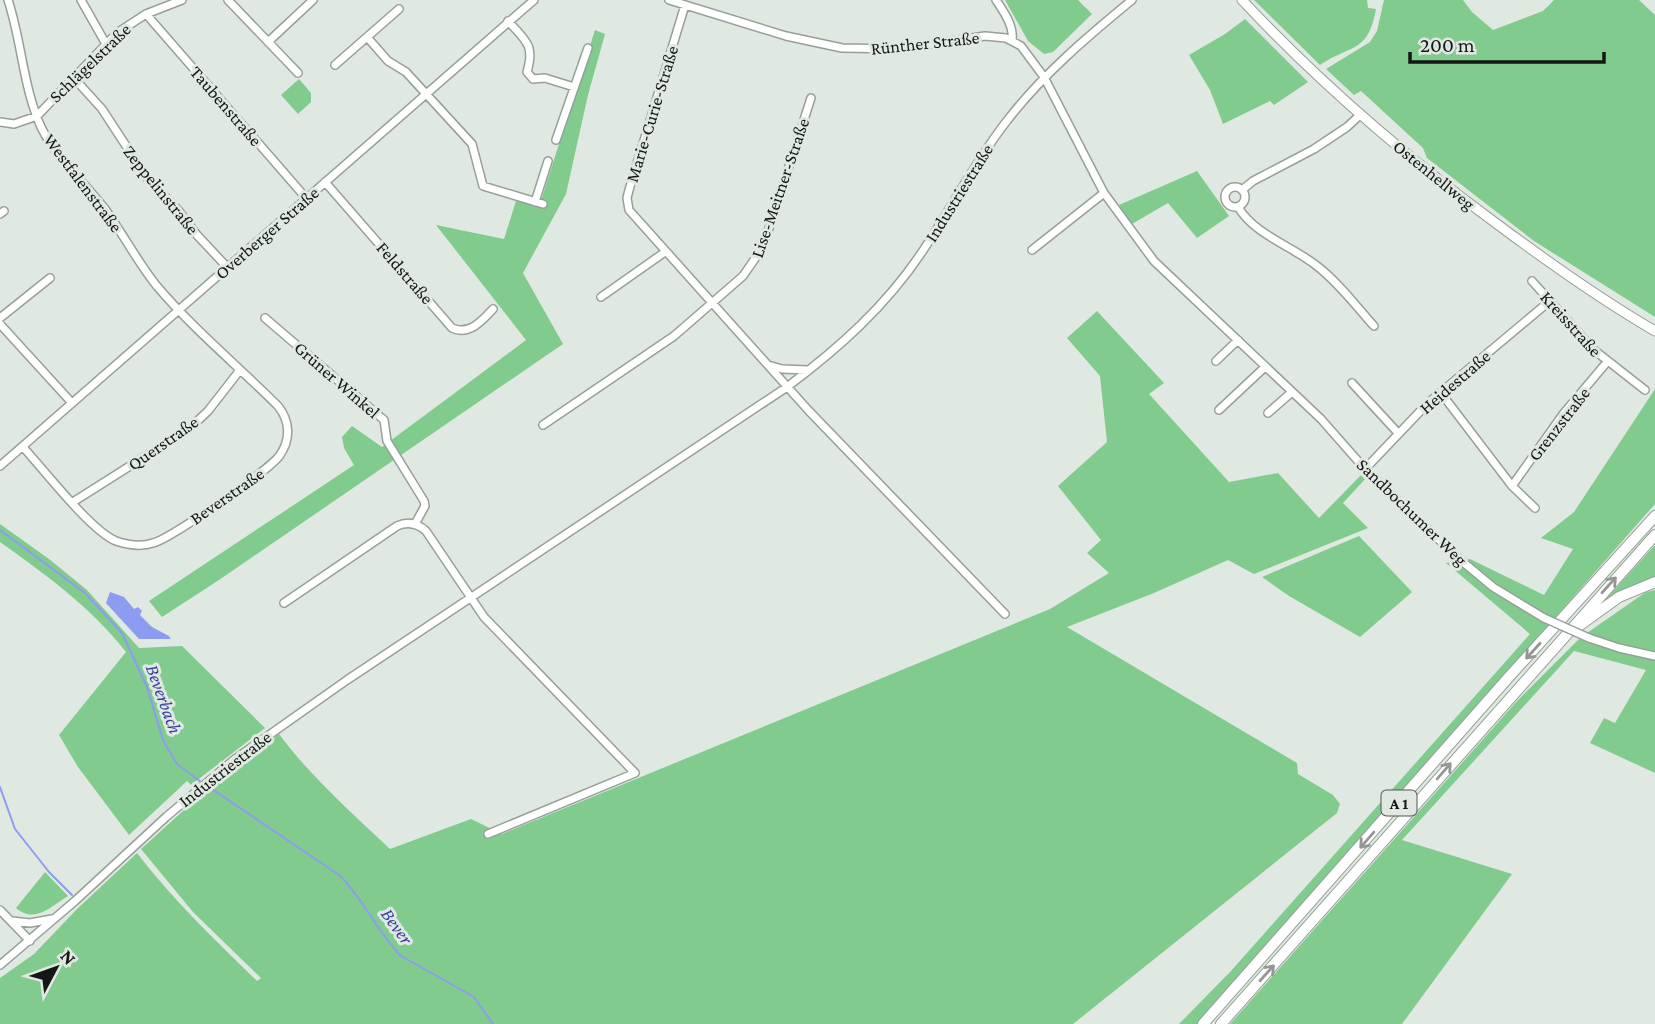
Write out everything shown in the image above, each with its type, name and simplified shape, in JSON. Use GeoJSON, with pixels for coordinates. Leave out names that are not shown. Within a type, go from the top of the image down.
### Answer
{"type":"FeatureCollection","features":[{"type":"Feature","properties":{"kind":"highway","name":"A 1"},"geometry":{"type":"LineString","coordinates":[[1203,1024],[1499,688],[1655,516]]}},
{"type":"Feature","properties":{"kind":"highway","name":"A 1"},"geometry":{"type":"LineString","coordinates":[[1221,1024],[1655,535]]}},
{"type":"Feature","properties":{"kind":"highway"},"geometry":{"type":"LineString","coordinates":[[1564,636],[1619,597],[1655,582]]}},
{"type":"Feature","properties":{"kind":"main road","name":"Ostenhellweg"},"geometry":{"type":"LineString","coordinates":[[1242,0],[1315,74],[1416,161],[1577,283],[1655,331]]}},
{"type":"Feature","properties":{"kind":"street","name":"Westfalenstraße"},"geometry":{"type":"LineString","coordinates":[[8,0],[18,31],[30,93],[47,139],[105,210],[144,269],[178,310]]}},
{"type":"Feature","properties":{"kind":"street"},"geometry":{"type":"LineString","coordinates":[[81,0],[106,44]]}},
{"type":"Feature","properties":{"kind":"street","name":"Schlägelstraße"},"geometry":{"type":"LineString","coordinates":[[0,122],[14,124],[37,116],[106,44],[130,24],[146,14],[182,0]]}},
{"type":"Feature","properties":{"kind":"street"},"geometry":{"type":"LineString","coordinates":[[228,0],[298,73]]}},
{"type":"Feature","properties":{"kind":"street"},"geometry":{"type":"LineString","coordinates":[[268,42],[313,0]]}},
{"type":"Feature","properties":{"kind":"street","name":"Overberger Straße"},"geometry":{"type":"LineString","coordinates":[[0,466],[534,0]]}},
{"type":"Feature","properties":{"kind":"street","name":"Rünther Straße"},"geometry":{"type":"LineString","coordinates":[[669,0],[786,36],[842,48],[913,48],[985,36],[1012,40]]}},
{"type":"Feature","properties":{"kind":"street"},"geometry":{"type":"LineString","coordinates":[[996,0],[1009,23],[1012,40],[1028,54],[1044,78]]}},
{"type":"Feature","properties":{"kind":"street","name":"Industriestraße"},"geometry":{"type":"LineString","coordinates":[[0,965],[209,779],[316,701],[810,370],[863,324],[894,290],[922,253],[986,149],[1044,78],[1132,0]]}},
{"type":"Feature","properties":{"kind":"street","name":"Marie-Curie-Straße"},"geometry":{"type":"LineString","coordinates":[[685,5],[627,198],[632,216],[788,387]]}},
{"type":"Feature","properties":{"kind":"street"},"geometry":{"type":"LineString","coordinates":[[334,65],[399,9]]}},
{"type":"Feature","properties":{"kind":"street","name":"Taubenstraße"},"geometry":{"type":"LineString","coordinates":[[146,14],[306,198]]}},
{"type":"Feature","properties":{"kind":"street"},"geometry":{"type":"LineString","coordinates":[[508,21],[528,46],[531,61],[527,72],[533,79],[545,78],[574,87]]}},
{"type":"Feature","properties":{"kind":"street"},"geometry":{"type":"LineString","coordinates":[[367,37],[388,61],[406,72],[472,144],[483,186],[539,203],[548,161]]}},
{"type":"Feature","properties":{"kind":"street"},"geometry":{"type":"LineString","coordinates":[[556,140],[587,47]]}},
{"type":"Feature","properties":{"kind":"street","name":"Zeppelinstraße"},"geometry":{"type":"LineString","coordinates":[[73,77],[102,109],[147,178],[227,267]]}},
{"type":"Feature","properties":{"kind":"street","name":"Sandbochumer Weg"},"geometry":{"type":"LineString","coordinates":[[1044,78],[1104,193],[1154,261],[1321,419],[1365,469],[1479,576],[1513,601],[1589,638],[1655,656]]}},
{"type":"Feature","properties":{"kind":"street","name":"Lise-Meitner-Straße"},"geometry":{"type":"LineString","coordinates":[[543,425],[674,336],[743,276],[758,257],[811,97]]}},
{"type":"Feature","properties":{"kind":"street"},"geometry":{"type":"LineString","coordinates":[[1242,190],[1253,181],[1328,140],[1361,114]]}},
{"type":"Feature","properties":{"kind":"street","name":"Feldstraße"},"geometry":{"type":"LineString","coordinates":[[325,182],[452,328],[462,331],[475,326],[493,309]]}},
{"type":"Feature","properties":{"kind":"street"},"geometry":{"type":"LineString","coordinates":[[1242,190],[1232,187],[1225,195],[1227,203],[1238,207],[1248,220],[1261,230],[1320,268],[1374,326]]}},
{"type":"Feature","properties":{"kind":"street"},"geometry":{"type":"LineString","coordinates":[[1238,207],[1245,198],[1242,190]]}},
{"type":"Feature","properties":{"kind":"street"},"geometry":{"type":"LineString","coordinates":[[1032,250],[1104,193]]}},
{"type":"Feature","properties":{"kind":"street"},"geometry":{"type":"LineString","coordinates":[[601,297],[665,252]]}},
{"type":"Feature","properties":{"kind":"street"},"geometry":{"type":"LineString","coordinates":[[50,278],[0,321],[72,403]]}},
{"type":"Feature","properties":{"kind":"street","name":"Kreisstraße"},"geometry":{"type":"LineString","coordinates":[[1532,281],[1581,338],[1607,362],[1645,390]]}},
{"type":"Feature","properties":{"kind":"street","name":"Heidestraße"},"geometry":{"type":"LineString","coordinates":[[1365,469],[1398,433],[1441,393],[1551,300]]}},
{"type":"Feature","properties":{"kind":"street","name":"Beverstraße"},"geometry":{"type":"LineString","coordinates":[[23,447],[97,528],[125,544],[146,545],[168,537],[265,470],[283,449],[288,435],[287,422],[278,405],[178,310]]}},
{"type":"Feature","properties":{"kind":"street","name":"Grüner Winkel"},"geometry":{"type":"LineString","coordinates":[[265,318],[384,420],[387,441],[425,501],[415,524]]}},
{"type":"Feature","properties":{"kind":"street"},"geometry":{"type":"LineString","coordinates":[[1216,361],[1238,341]]}},
{"type":"Feature","properties":{"kind":"street","name":"Grenzstraße"},"geometry":{"type":"LineString","coordinates":[[1512,486],[1564,413],[1607,362]]}},
{"type":"Feature","properties":{"kind":"street"},"geometry":{"type":"LineString","coordinates":[[768,365],[782,369],[810,370]]}},
{"type":"Feature","properties":{"kind":"street"},"geometry":{"type":"LineString","coordinates":[[1219,410],[1265,367]]}},
{"type":"Feature","properties":{"kind":"street","name":"Querstraße"},"geometry":{"type":"LineString","coordinates":[[73,502],[190,428],[208,411],[240,370]]}},
{"type":"Feature","properties":{"kind":"street"},"geometry":{"type":"LineString","coordinates":[[1352,383],[1398,433]]}},
{"type":"Feature","properties":{"kind":"street"},"geometry":{"type":"LineString","coordinates":[[788,387],[1005,614]]}},
{"type":"Feature","properties":{"kind":"street"},"geometry":{"type":"LineString","coordinates":[[1268,413],[1292,392]]}},
{"type":"Feature","properties":{"kind":"street"},"geometry":{"type":"LineString","coordinates":[[1441,393],[1512,486],[1535,508]]}},
{"type":"Feature","properties":{"kind":"street"},"geometry":{"type":"LineString","coordinates":[[284,603],[397,526],[415,524],[426,531],[484,617],[635,774],[488,834]]}},
{"type":"Feature","properties":{"kind":"street"},"geometry":{"type":"LineString","coordinates":[[0,910],[30,940]]}},
{"type":"Feature","properties":{"kind":"street"},"geometry":{"type":"LineString","coordinates":[[12,922],[30,923],[55,918]]}},
{"type":"Feature","properties":{"kind":"green space"},"geometry":{"type":"Polygon","coordinates":[[[1005,0],[1078,0],[1092,14],[1053,52],[1044,54],[1028,41],[1005,0]]]}},
{"type":"Feature","properties":{"kind":"green space"},"geometry":{"type":"Polygon","coordinates":[[[1254,0],[1367,0],[1368,8],[1376,9],[1373,23],[1363,41],[1320,65],[1254,0]]]}},
{"type":"Feature","properties":{"kind":"green space"},"geometry":{"type":"Polygon","coordinates":[[[1384,0],[1463,0],[1472,12],[1493,30],[1543,11],[1554,0],[1639,0],[1655,15],[1655,317],[1534,241],[1427,158],[1423,148],[1361,91],[1354,95],[1326,69],[1370,42],[1377,31],[1384,0]]]}},
{"type":"Feature","properties":{"kind":"green space"},"geometry":{"type":"Polygon","coordinates":[[[1245,19],[1308,82],[1274,105],[1270,101],[1223,124],[1210,90],[1189,55],[1245,19]]]}},
{"type":"Feature","properties":{"kind":"green space"},"geometry":{"type":"Polygon","coordinates":[[[595,30],[605,34],[566,194],[523,273],[563,344],[162,617],[149,601],[354,465],[344,448],[342,437],[352,426],[382,447],[526,340],[436,225],[504,239],[516,201],[540,204],[595,30]]]}},
{"type":"Feature","properties":{"kind":"green space"},"geometry":{"type":"Polygon","coordinates":[[[299,79],[311,93],[311,102],[298,114],[281,95],[299,79]]]}},
{"type":"Feature","properties":{"kind":"green space"},"geometry":{"type":"Polygon","coordinates":[[[1197,171],[1229,216],[1197,238],[1168,203],[1132,224],[1119,205],[1197,171]]]}},
{"type":"Feature","properties":{"kind":"green space"},"geometry":{"type":"Polygon","coordinates":[[[1097,311],[1164,383],[1149,394],[1229,482],[1278,473],[1319,518],[1363,473],[1367,477],[1343,503],[1368,528],[1254,574],[1228,560],[1067,627],[1297,763],[1298,774],[1333,795],[1340,804],[1337,813],[1073,1024],[0,1024],[0,978],[34,954],[137,853],[210,935],[257,981],[261,978],[193,912],[141,849],[205,791],[279,734],[318,780],[390,849],[471,819],[502,834],[1050,609],[1109,573],[1087,553],[1101,540],[1058,486],[1107,442],[1100,376],[1067,338],[1097,311]]]}},
{"type":"Feature","properties":{"kind":"green space"},"geometry":{"type":"Polygon","coordinates":[[[1655,389],[1655,504],[1214,1006],[1197,1024],[1179,1024],[1231,971],[1530,634],[1446,563],[1470,559],[1544,595],[1573,549],[1541,538],[1574,512],[1655,389]]]}},
{"type":"Feature","properties":{"kind":"green space"},"geometry":{"type":"Polygon","coordinates":[[[0,524],[87,590],[139,648],[182,646],[265,728],[191,785],[187,781],[129,835],[78,767],[59,735],[126,652],[83,606],[0,542],[0,524]]]}},
{"type":"Feature","properties":{"kind":"green space"},"geometry":{"type":"Polygon","coordinates":[[[1359,536],[1412,592],[1360,637],[1289,596],[1262,577],[1359,536]]]}},
{"type":"Feature","properties":{"kind":"green space"},"geometry":{"type":"Polygon","coordinates":[[[1655,545],[1655,579],[1598,608],[1655,545]]]}},
{"type":"Feature","properties":{"kind":"green space"},"geometry":{"type":"Polygon","coordinates":[[[1655,590],[1655,652],[1604,640],[1587,633],[1646,592],[1655,590]]]}},
{"type":"Feature","properties":{"kind":"green space"},"geometry":{"type":"Polygon","coordinates":[[[1579,639],[1655,659],[1655,773],[1590,743],[1604,718],[1615,723],[1646,670],[1574,651],[1402,840],[1512,874],[1402,1024],[1230,1024],[1517,701],[1579,639]]]}},
{"type":"Feature","properties":{"kind":"green space"},"geometry":{"type":"Polygon","coordinates":[[[45,872],[68,896],[42,912],[23,913],[16,908],[45,872]]]}},
{"type":"Feature","properties":{"kind":"water"},"geometry":{"type":"Polygon","coordinates":[[[110,592],[124,597],[134,609],[138,607],[142,611],[140,615],[152,627],[171,639],[139,639],[106,603],[110,592]]]}},
{"type":"Feature","properties":{"kind":"waterway","name":"Beverbach"},"geometry":{"type":"LineString","coordinates":[[0,530],[85,593],[122,633],[147,687],[163,740],[177,764],[201,782]]}},
{"type":"Feature","properties":{"kind":"waterway"},"geometry":{"type":"LineString","coordinates":[[0,787],[15,829],[49,872],[72,895]]}},
{"type":"Feature","properties":{"kind":"waterway","name":"Bever"},"geometry":{"type":"LineString","coordinates":[[209,787],[339,875],[401,956],[474,997],[493,1024]]}}]}
